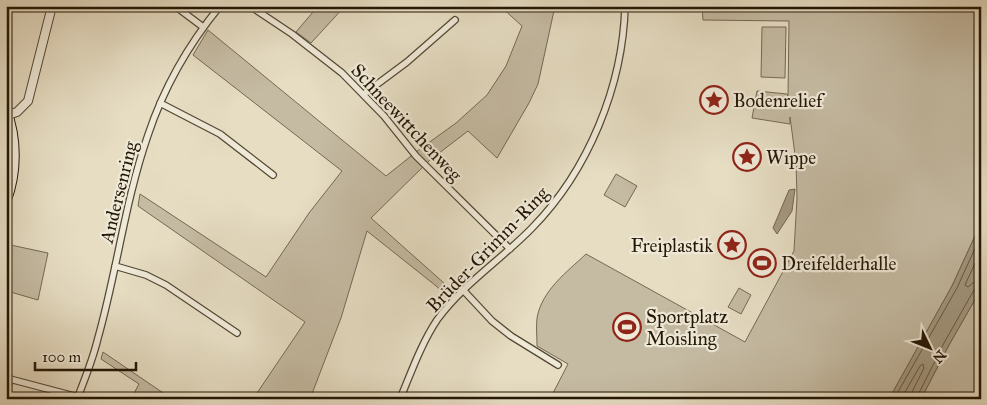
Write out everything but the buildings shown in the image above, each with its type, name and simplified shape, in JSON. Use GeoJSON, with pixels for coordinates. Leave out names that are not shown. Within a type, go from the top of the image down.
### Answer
{"type":"FeatureCollection","features":[{"type":"Feature","properties":{"kind":"main road"},"geometry":{"type":"LineString","coordinates":[[6,201],[14,164],[14,145],[7,112]]}},
{"type":"Feature","properties":{"kind":"street"},"geometry":{"type":"LineString","coordinates":[[7,112],[17,112],[28,101],[52,6]]}},
{"type":"Feature","properties":{"kind":"street"},"geometry":{"type":"LineString","coordinates":[[175,6],[203,27]]}},
{"type":"Feature","properties":{"kind":"street","name":"Andersenring"},"geometry":{"type":"LineString","coordinates":[[77,398],[99,337],[131,193],[147,136],[160,103],[190,44],[220,6]]}},
{"type":"Feature","properties":{"kind":"street","name":"Schneewittchenweg"},"geometry":{"type":"LineString","coordinates":[[250,6],[308,46],[342,73],[364,94],[416,156],[510,249]]}},
{"type":"Feature","properties":{"kind":"street","name":"Brüder-Grimm-Ring"},"geometry":{"type":"LineString","coordinates":[[400,399],[424,344],[438,320],[464,291],[532,229],[554,204],[583,158],[598,127],[615,81],[623,34],[625,6]]}},
{"type":"Feature","properties":{"kind":"street"},"geometry":{"type":"LineString","coordinates":[[364,94],[406,62],[455,20]]}},
{"type":"Feature","properties":{"kind":"street"},"geometry":{"type":"LineString","coordinates":[[160,103],[215,131],[273,175]]}},
{"type":"Feature","properties":{"kind":"street"},"geometry":{"type":"LineString","coordinates":[[115,266],[146,275],[166,285],[237,333]]}},
{"type":"Feature","properties":{"kind":"street"},"geometry":{"type":"LineString","coordinates":[[464,291],[492,321],[511,336],[558,365]]}},
{"type":"Feature","properties":{"kind":"street"},"geometry":{"type":"LineString","coordinates":[[6,391],[8,378],[77,398]]}},
{"type":"Feature","properties":{"kind":"shaded area"},"geometry":{"type":"Polygon","coordinates":[[[318,6],[345,6],[311,43],[296,32],[318,6]]]}},
{"type":"Feature","properties":{"kind":"shaded area"},"geometry":{"type":"Polygon","coordinates":[[[500,6],[555,6],[538,84],[497,158],[468,131],[430,160],[371,218],[454,292],[450,297],[367,231],[341,318],[310,399],[253,399],[305,322],[138,206],[140,194],[266,277],[309,213],[342,171],[193,55],[208,30],[386,176],[456,123],[487,95],[506,66],[522,26],[500,6]]]}},
{"type":"Feature","properties":{"kind":"shaded area"},"geometry":{"type":"Polygon","coordinates":[[[702,6],[981,6],[981,223],[952,286],[889,399],[550,399],[568,364],[537,346],[537,318],[544,299],[556,282],[586,254],[745,342],[794,251],[797,198],[796,162],[790,117],[790,124],[752,118],[757,91],[787,94],[788,97],[789,21],[703,20],[702,6]]]}},
{"type":"Feature","properties":{"kind":"shaded area"},"geometry":{"type":"Polygon","coordinates":[[[762,27],[786,27],[785,78],[761,77],[762,27]]]}},
{"type":"Feature","properties":{"kind":"shaded area"},"geometry":{"type":"Polygon","coordinates":[[[616,174],[637,186],[625,207],[604,195],[616,174]]]}},
{"type":"Feature","properties":{"kind":"shaded area"},"geometry":{"type":"Polygon","coordinates":[[[6,244],[48,253],[38,300],[7,291],[11,280],[6,276],[6,244]]]}},
{"type":"Feature","properties":{"kind":"shaded area"},"geometry":{"type":"Polygon","coordinates":[[[739,288],[751,295],[741,314],[728,307],[739,288]]]}},
{"type":"Feature","properties":{"kind":"shaded area"},"geometry":{"type":"Polygon","coordinates":[[[981,289],[981,399],[921,399],[949,345],[981,289]]]}},
{"type":"Feature","properties":{"kind":"shaded area"},"geometry":{"type":"Polygon","coordinates":[[[103,352],[172,399],[131,399],[139,384],[101,359],[103,352]]]}},
{"type":"Feature","properties":{"kind":"water"},"geometry":{"type":"Polygon","coordinates":[[[795,189],[792,211],[777,234],[773,228],[789,190],[795,189]]]}},
{"type":"Feature","properties":{"kind":"water"},"geometry":{"type":"Polygon","coordinates":[[[981,223],[981,289],[921,399],[889,399],[952,286],[981,223]]]}},
{"type":"Feature","properties":{"kind":"place","name":"Bodenrelief"},"geometry":{"type":"Point","coordinates":[714,100]}},
{"type":"Feature","properties":{"kind":"place","name":"Wippe"},"geometry":{"type":"Point","coordinates":[747,157]}},
{"type":"Feature","properties":{"kind":"place","name":"Freiplastik"},"geometry":{"type":"Point","coordinates":[732,245]}},
{"type":"Feature","properties":{"kind":"place","name":"Dreifelderhalle"},"geometry":{"type":"Point","coordinates":[762,263]}},
{"type":"Feature","properties":{"kind":"place","name":"Sportplatz Moisling"},"geometry":{"type":"Point","coordinates":[627,327]}}]}
